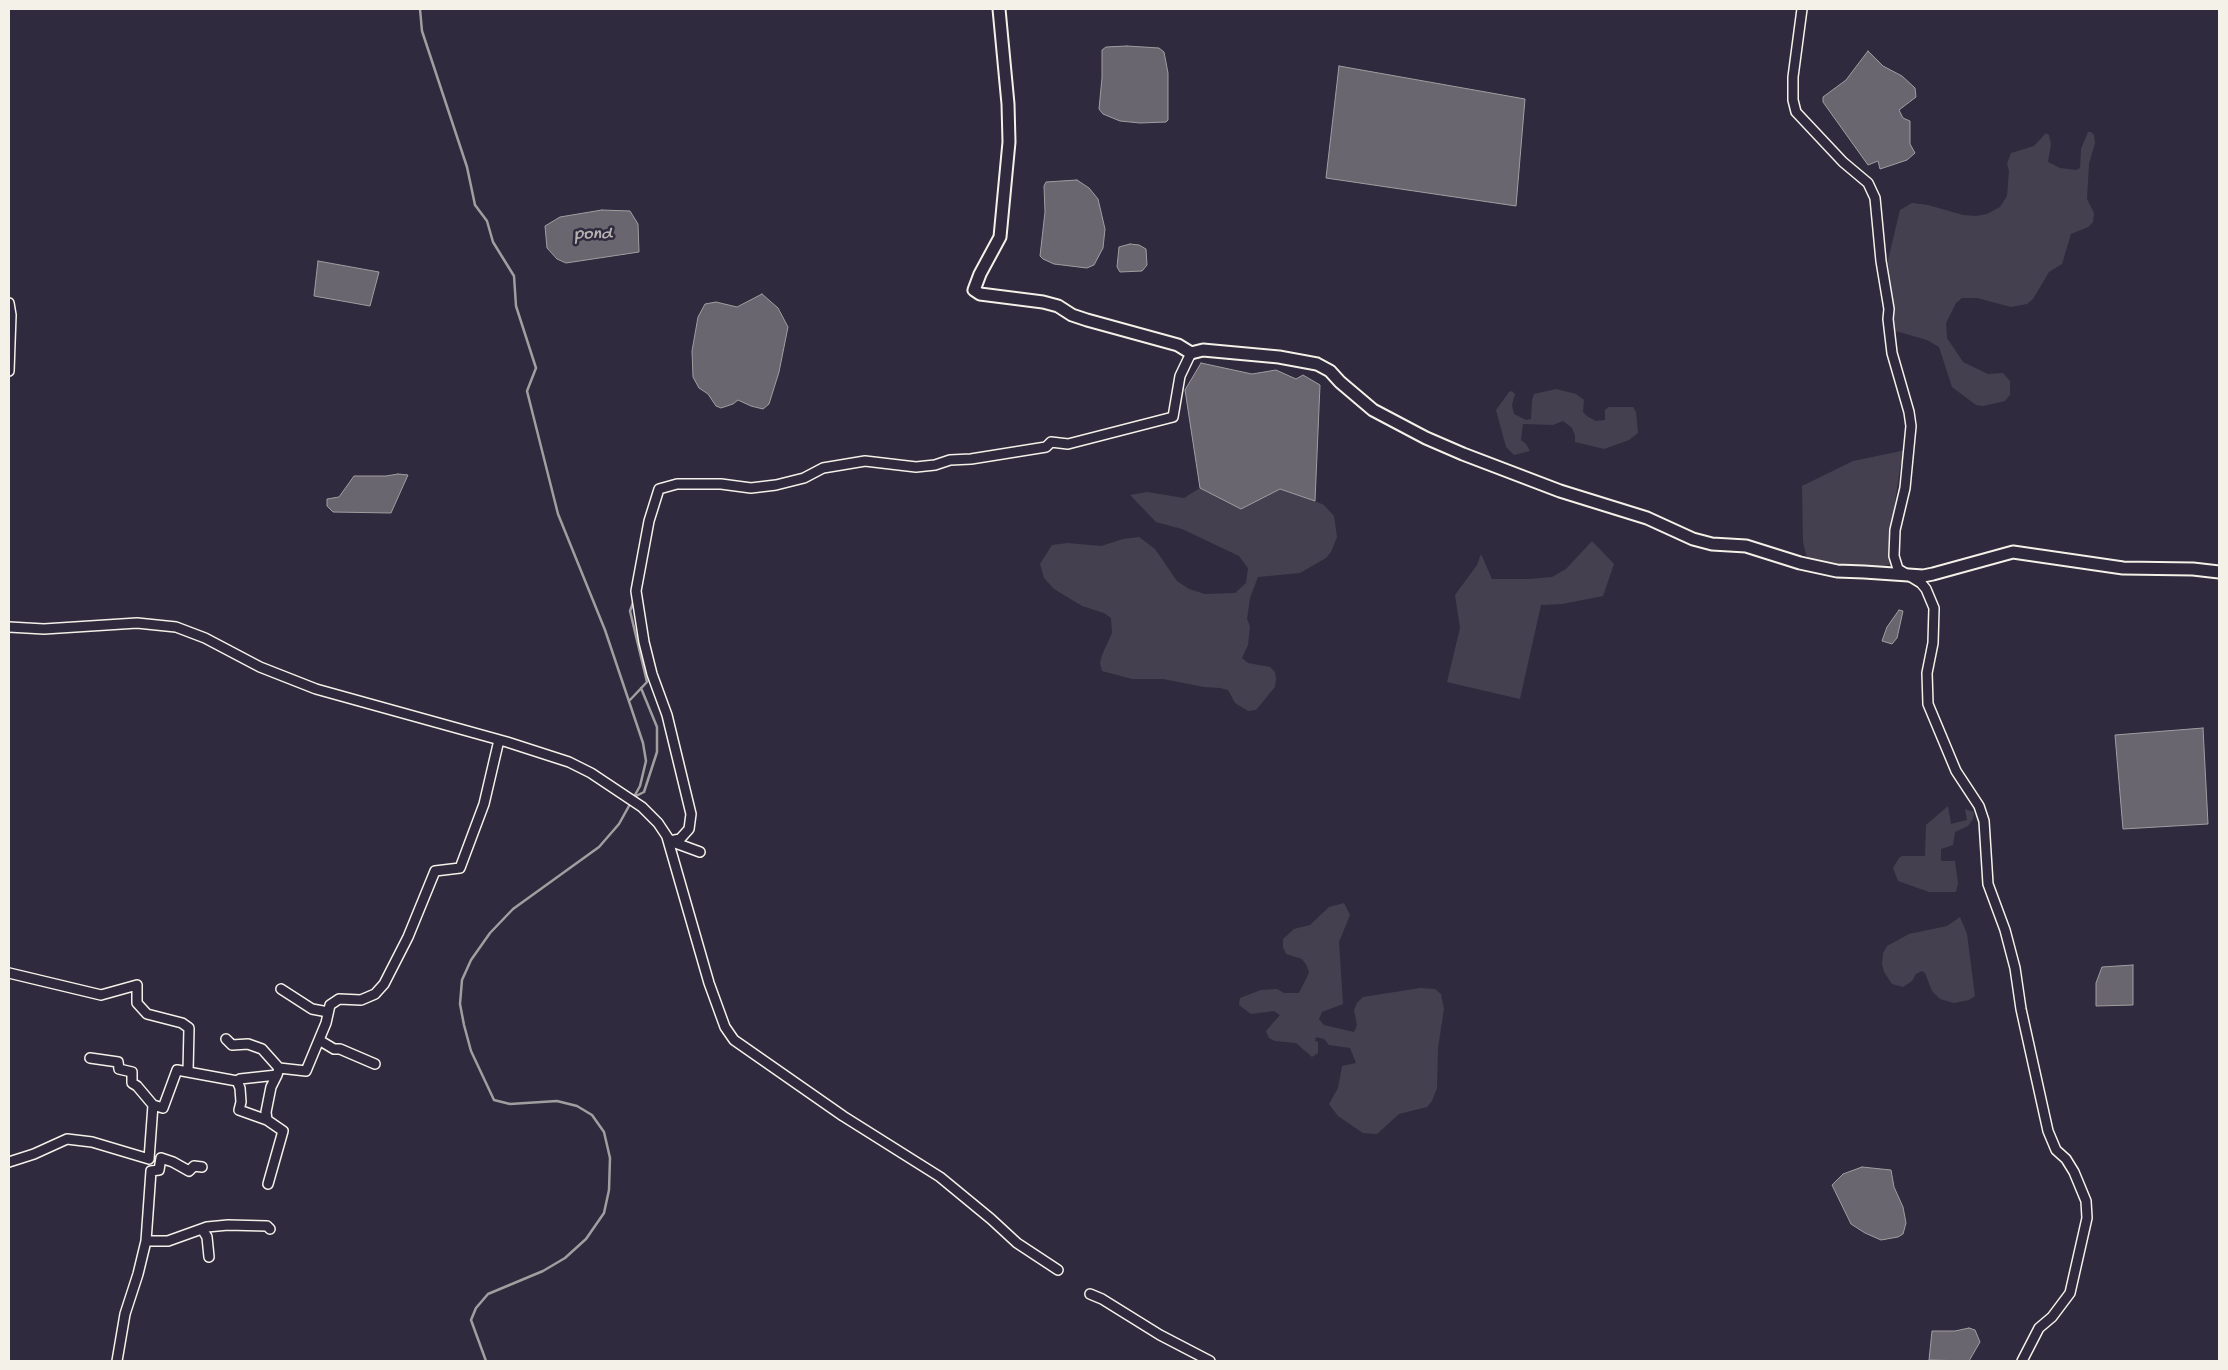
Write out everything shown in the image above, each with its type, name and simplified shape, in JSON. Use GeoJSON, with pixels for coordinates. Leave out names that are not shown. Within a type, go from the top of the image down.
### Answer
{"type":"FeatureCollection","features":[{"type":"Feature","properties":{"kind":"street"},"geometry":{"type":"LineString","coordinates":[[999,9],[1008,104],[1009,142],[1000,237],[980,274],[974,290],[980,294],[1022,298],[1050,304],[1088,320],[1178,344],[1191,353],[1203,350],[1279,357],[1317,364],[1330,371],[1373,410],[1426,438],[1560,491],[1647,518],[1693,539],[1712,544],[1746,546],[1800,563],[1837,571],[1904,573],[1923,576],[2013,552],[2123,568],[2193,569],[2219,572]]}},
{"type":"Feature","properties":{"kind":"street"},"geometry":{"type":"LineString","coordinates":[[1802,9],[1793,77],[1793,100],[1796,112],[1843,162],[1868,183],[1875,198],[1881,261],[1889,309],[1888,319],[1892,353],[1907,402],[1911,426],[1905,488],[1897,516],[1894,541],[1895,563],[1898,569],[1926,589],[1934,608],[1933,643],[1927,672],[1928,704],[1956,772],[1975,798],[1981,814],[1988,884],[2005,930],[2015,968],[2021,1009],[2048,1131],[2056,1150],[2066,1159],[2074,1172],[2086,1201],[2087,1218],[2070,1292],[2052,1317],[2039,1328],[2022,1361]]}},
{"type":"Feature","properties":{"kind":"street"},"geometry":{"type":"LineString","coordinates":[[9,303],[11,315],[9,371]]}},
{"type":"Feature","properties":{"kind":"street"},"geometry":{"type":"LineString","coordinates":[[668,839],[680,838],[689,829],[691,814],[667,715],[652,674],[644,642],[636,591],[649,521],[659,489],[677,484],[721,484],[751,488],[776,485],[804,478],[824,468],[865,461],[916,467],[935,465],[950,460],[971,459],[1046,447],[1052,442],[1068,444],[1173,417],[1180,376],[1191,353]]}},
{"type":"Feature","properties":{"kind":"street"},"geometry":{"type":"LineString","coordinates":[[9,627],[44,629],[137,623],[176,627],[205,638],[260,667],[316,689],[499,740],[569,762],[591,773],[642,807],[658,823],[668,839],[715,999],[725,1027],[734,1040],[843,1116],[940,1177],[992,1219],[1017,1243],[1058,1270]]}},
{"type":"Feature","properties":{"kind":"street"},"geometry":{"type":"LineString","coordinates":[[90,1058],[118,1062],[119,1069],[132,1072],[132,1083],[153,1105],[163,1108],[177,1070],[237,1081],[278,1072],[306,1071],[319,1040],[330,1005],[339,999],[361,1000],[375,994],[384,984],[408,937],[435,871],[460,868],[484,804],[499,740]]}},
{"type":"Feature","properties":{"kind":"street"},"geometry":{"type":"LineString","coordinates":[[668,839],[700,852]]}},
{"type":"Feature","properties":{"kind":"street"},"geometry":{"type":"LineString","coordinates":[[9,973],[101,995],[137,985],[137,1003],[147,1014],[182,1024],[189,1028],[188,1072]]}},
{"type":"Feature","properties":{"kind":"street"},"geometry":{"type":"LineString","coordinates":[[281,988],[312,1009],[328,1012]]}},
{"type":"Feature","properties":{"kind":"street"},"geometry":{"type":"LineString","coordinates":[[226,1039],[232,1045],[248,1044],[262,1049],[278,1072]]}},
{"type":"Feature","properties":{"kind":"street"},"geometry":{"type":"LineString","coordinates":[[319,1040],[334,1049],[340,1049],[376,1064]]}},
{"type":"Feature","properties":{"kind":"street"},"geometry":{"type":"LineString","coordinates":[[267,1120],[266,1112],[271,1087],[278,1072]]}},
{"type":"Feature","properties":{"kind":"street"},"geometry":{"type":"LineString","coordinates":[[237,1081],[240,1088],[240,1110],[267,1120],[283,1131],[268,1184]]}},
{"type":"Feature","properties":{"kind":"street"},"geometry":{"type":"LineString","coordinates":[[117,1361],[125,1314],[146,1241],[152,1171],[148,1166],[153,1105]]}},
{"type":"Feature","properties":{"kind":"street"},"geometry":{"type":"LineString","coordinates":[[9,1162],[34,1154],[67,1139],[92,1142],[149,1159]]}},
{"type":"Feature","properties":{"kind":"street"},"geometry":{"type":"LineString","coordinates":[[152,1171],[160,1170],[161,1158],[189,1171],[194,1166],[202,1167]]}},
{"type":"Feature","properties":{"kind":"street"},"geometry":{"type":"LineString","coordinates":[[146,1241],[168,1241],[202,1228],[228,1225],[267,1226],[270,1229]]}},
{"type":"Feature","properties":{"kind":"street"},"geometry":{"type":"LineString","coordinates":[[202,1228],[207,1237],[209,1257]]}},
{"type":"Feature","properties":{"kind":"street"},"geometry":{"type":"LineString","coordinates":[[1090,1294],[1102,1298],[1160,1335],[1210,1361]]}},
{"type":"Feature","properties":{"kind":"shaded area"},"geometry":{"type":"Polygon","coordinates":[[[2088,132],[2094,135],[2095,143],[2089,164],[2087,199],[2094,213],[2093,222],[2088,227],[2071,234],[2062,264],[2049,272],[2033,299],[2027,304],[2011,307],[1977,298],[1962,298],[1956,303],[1946,323],[1947,338],[1963,362],[1988,374],[2003,373],[2010,381],[2010,395],[2005,401],[1983,406],[1976,405],[1952,387],[1939,347],[1927,340],[1892,330],[1888,260],[1900,210],[1912,203],[1928,205],[1963,215],[1976,216],[1987,214],[2000,207],[2007,196],[2009,171],[2007,164],[2011,153],[2034,146],[2046,133],[2049,135],[2051,144],[2048,162],[2060,168],[2076,170],[2080,168],[2081,149],[2088,132]]]}},
{"type":"Feature","properties":{"kind":"shaded area"},"geometry":{"type":"Polygon","coordinates":[[[1556,389],[1576,394],[1584,400],[1583,412],[1596,421],[1605,420],[1605,410],[1609,407],[1633,407],[1636,412],[1638,433],[1629,440],[1604,449],[1575,442],[1572,428],[1563,421],[1553,425],[1523,424],[1521,440],[1530,451],[1514,455],[1506,447],[1496,410],[1509,392],[1512,391],[1515,394],[1512,405],[1514,414],[1526,420],[1531,419],[1534,394],[1556,389]]]}},
{"type":"Feature","properties":{"kind":"shaded area"},"geometry":{"type":"Polygon","coordinates":[[[1906,450],[1900,468],[1891,529],[1891,564],[1871,570],[1842,567],[1807,558],[1803,542],[1802,486],[1853,461],[1906,450]]]}},
{"type":"Feature","properties":{"kind":"shaded area"},"geometry":{"type":"Polygon","coordinates":[[[1200,488],[1241,509],[1280,489],[1324,505],[1334,516],[1337,537],[1331,552],[1326,558],[1300,573],[1258,577],[1250,598],[1247,619],[1250,626],[1248,645],[1242,658],[1248,663],[1270,667],[1275,672],[1276,679],[1275,687],[1256,710],[1248,711],[1235,703],[1228,690],[1163,679],[1132,679],[1102,671],[1100,663],[1102,655],[1112,633],[1111,618],[1104,613],[1082,606],[1054,589],[1044,578],[1040,564],[1052,545],[1068,543],[1101,546],[1123,539],[1139,537],[1155,549],[1177,581],[1189,589],[1205,594],[1235,593],[1246,583],[1248,568],[1239,556],[1182,529],[1156,522],[1130,495],[1147,492],[1184,498],[1200,488]]]}},
{"type":"Feature","properties":{"kind":"shaded area"},"geometry":{"type":"Polygon","coordinates":[[[1592,541],[1614,564],[1603,596],[1562,604],[1541,605],[1520,699],[1447,682],[1460,628],[1455,595],[1477,565],[1481,554],[1492,579],[1552,577],[1566,569],[1592,541]]]}},
{"type":"Feature","properties":{"kind":"shaded area"},"geometry":{"type":"Polygon","coordinates":[[[1948,806],[1951,824],[1967,820],[1965,809],[1974,812],[1973,819],[1968,826],[1955,832],[1953,845],[1941,849],[1941,861],[1955,861],[1958,883],[1956,892],[1929,892],[1898,881],[1893,868],[1899,858],[1902,856],[1925,856],[1926,825],[1948,806]]]}},
{"type":"Feature","properties":{"kind":"shaded area"},"geometry":{"type":"Polygon","coordinates":[[[1344,903],[1350,915],[1339,942],[1343,1004],[1322,1012],[1319,1019],[1324,1025],[1354,1032],[1357,1025],[1354,1010],[1357,1003],[1363,997],[1420,988],[1435,989],[1441,994],[1444,1009],[1438,1048],[1437,1088],[1432,1101],[1427,1107],[1399,1114],[1377,1134],[1363,1133],[1338,1116],[1329,1104],[1338,1088],[1342,1066],[1356,1063],[1350,1048],[1329,1045],[1324,1039],[1316,1037],[1318,1053],[1312,1057],[1296,1043],[1275,1041],[1269,1038],[1266,1031],[1280,1015],[1274,1011],[1251,1014],[1239,1005],[1240,998],[1261,990],[1277,989],[1284,993],[1299,993],[1309,973],[1307,966],[1302,959],[1286,954],[1283,947],[1283,939],[1294,929],[1310,925],[1329,907],[1344,903]]]}},
{"type":"Feature","properties":{"kind":"shaded area"},"geometry":{"type":"Polygon","coordinates":[[[1960,917],[1967,934],[1975,996],[1969,1000],[1954,1003],[1940,999],[1932,991],[1925,973],[1922,971],[1916,974],[1912,981],[1903,987],[1892,984],[1884,972],[1882,964],[1883,953],[1887,946],[1909,934],[1947,926],[1960,917]]]}},
{"type":"Feature","properties":{"kind":"water"},"geometry":{"type":"Polygon","coordinates":[[[1106,47],[1159,48],[1164,52],[1168,73],[1168,120],[1166,122],[1140,123],[1120,121],[1103,114],[1099,109],[1102,50],[1106,47]]]}},
{"type":"Feature","properties":{"kind":"water"},"geometry":{"type":"Polygon","coordinates":[[[1868,51],[1883,66],[1902,76],[1915,88],[1916,97],[1899,110],[1903,118],[1910,121],[1910,144],[1915,153],[1907,160],[1880,169],[1878,161],[1868,165],[1823,102],[1823,97],[1846,80],[1868,51]]]}},
{"type":"Feature","properties":{"kind":"water"},"geometry":{"type":"Polygon","coordinates":[[[1339,66],[1525,99],[1516,206],[1326,178],[1339,66]]]}},
{"type":"Feature","properties":{"kind":"water"},"geometry":{"type":"Polygon","coordinates":[[[1077,180],[1089,188],[1098,199],[1105,229],[1103,248],[1094,265],[1087,268],[1054,264],[1040,256],[1045,212],[1044,186],[1046,182],[1077,180]]]}},
{"type":"Feature","properties":{"kind":"water","name":"pond"},"geometry":{"type":"Polygon","coordinates":[[[602,210],[630,211],[638,224],[639,252],[566,263],[557,259],[547,248],[545,226],[560,217],[602,210]]]}},
{"type":"Feature","properties":{"kind":"water"},"geometry":{"type":"Polygon","coordinates":[[[1130,244],[1139,245],[1146,249],[1147,265],[1142,271],[1120,272],[1117,267],[1119,247],[1130,244]]]}},
{"type":"Feature","properties":{"kind":"water"},"geometry":{"type":"Polygon","coordinates":[[[318,261],[379,272],[370,306],[314,296],[318,261]]]}},
{"type":"Feature","properties":{"kind":"water"},"geometry":{"type":"Polygon","coordinates":[[[762,294],[778,308],[788,327],[779,372],[769,404],[763,409],[738,400],[721,408],[716,406],[708,394],[699,388],[693,377],[692,351],[698,317],[705,304],[716,302],[737,307],[762,294]]]}},
{"type":"Feature","properties":{"kind":"water"},"geometry":{"type":"Polygon","coordinates":[[[1201,363],[1252,374],[1276,370],[1296,379],[1303,375],[1320,385],[1315,501],[1280,489],[1241,509],[1200,488],[1185,390],[1201,363]]]}},
{"type":"Feature","properties":{"kind":"water"},"geometry":{"type":"Polygon","coordinates":[[[408,475],[391,513],[333,512],[327,506],[327,499],[339,497],[354,476],[408,475]]]}},
{"type":"Feature","properties":{"kind":"water"},"geometry":{"type":"Polygon","coordinates":[[[1899,610],[1903,611],[1897,638],[1892,644],[1882,641],[1887,627],[1899,610]]]}},
{"type":"Feature","properties":{"kind":"water"},"geometry":{"type":"Polygon","coordinates":[[[2203,728],[2208,824],[2123,829],[2115,735],[2203,728]]]}},
{"type":"Feature","properties":{"kind":"water"},"geometry":{"type":"Polygon","coordinates":[[[2133,965],[2133,1005],[2096,1006],[2096,983],[2102,967],[2133,965]]]}},
{"type":"Feature","properties":{"kind":"water"},"geometry":{"type":"Polygon","coordinates":[[[1862,1167],[1891,1170],[1894,1187],[1903,1207],[1906,1223],[1903,1234],[1898,1237],[1881,1240],[1851,1224],[1832,1185],[1843,1174],[1862,1167]]]}},
{"type":"Feature","properties":{"kind":"water"},"geometry":{"type":"Polygon","coordinates":[[[1969,1328],[1975,1330],[1980,1342],[1969,1361],[1929,1360],[1932,1331],[1955,1331],[1969,1328]]]}},
{"type":"Feature","properties":{"kind":"waterway"},"geometry":{"type":"LineString","coordinates":[[420,9],[422,31],[467,167],[475,205],[487,221],[493,242],[514,276],[516,306],[536,368],[527,391],[558,514],[605,630],[643,743],[646,761],[640,786],[619,824],[599,847],[513,909],[490,933],[471,960],[462,980],[460,1004],[464,1025],[471,1051],[494,1100],[510,1104],[557,1101],[577,1106],[592,1115],[604,1132],[610,1158],[609,1190],[604,1213],[586,1239],[565,1258],[543,1271],[488,1294],[476,1308],[471,1320],[486,1361]]}},
{"type":"Feature","properties":{"kind":"waterway"},"geometry":{"type":"LineString","coordinates":[[629,701],[647,682],[630,611],[634,600]]}},
{"type":"Feature","properties":{"kind":"waterway"},"geometry":{"type":"LineString","coordinates":[[636,796],[644,792],[657,752],[657,727],[641,688]]}}]}
